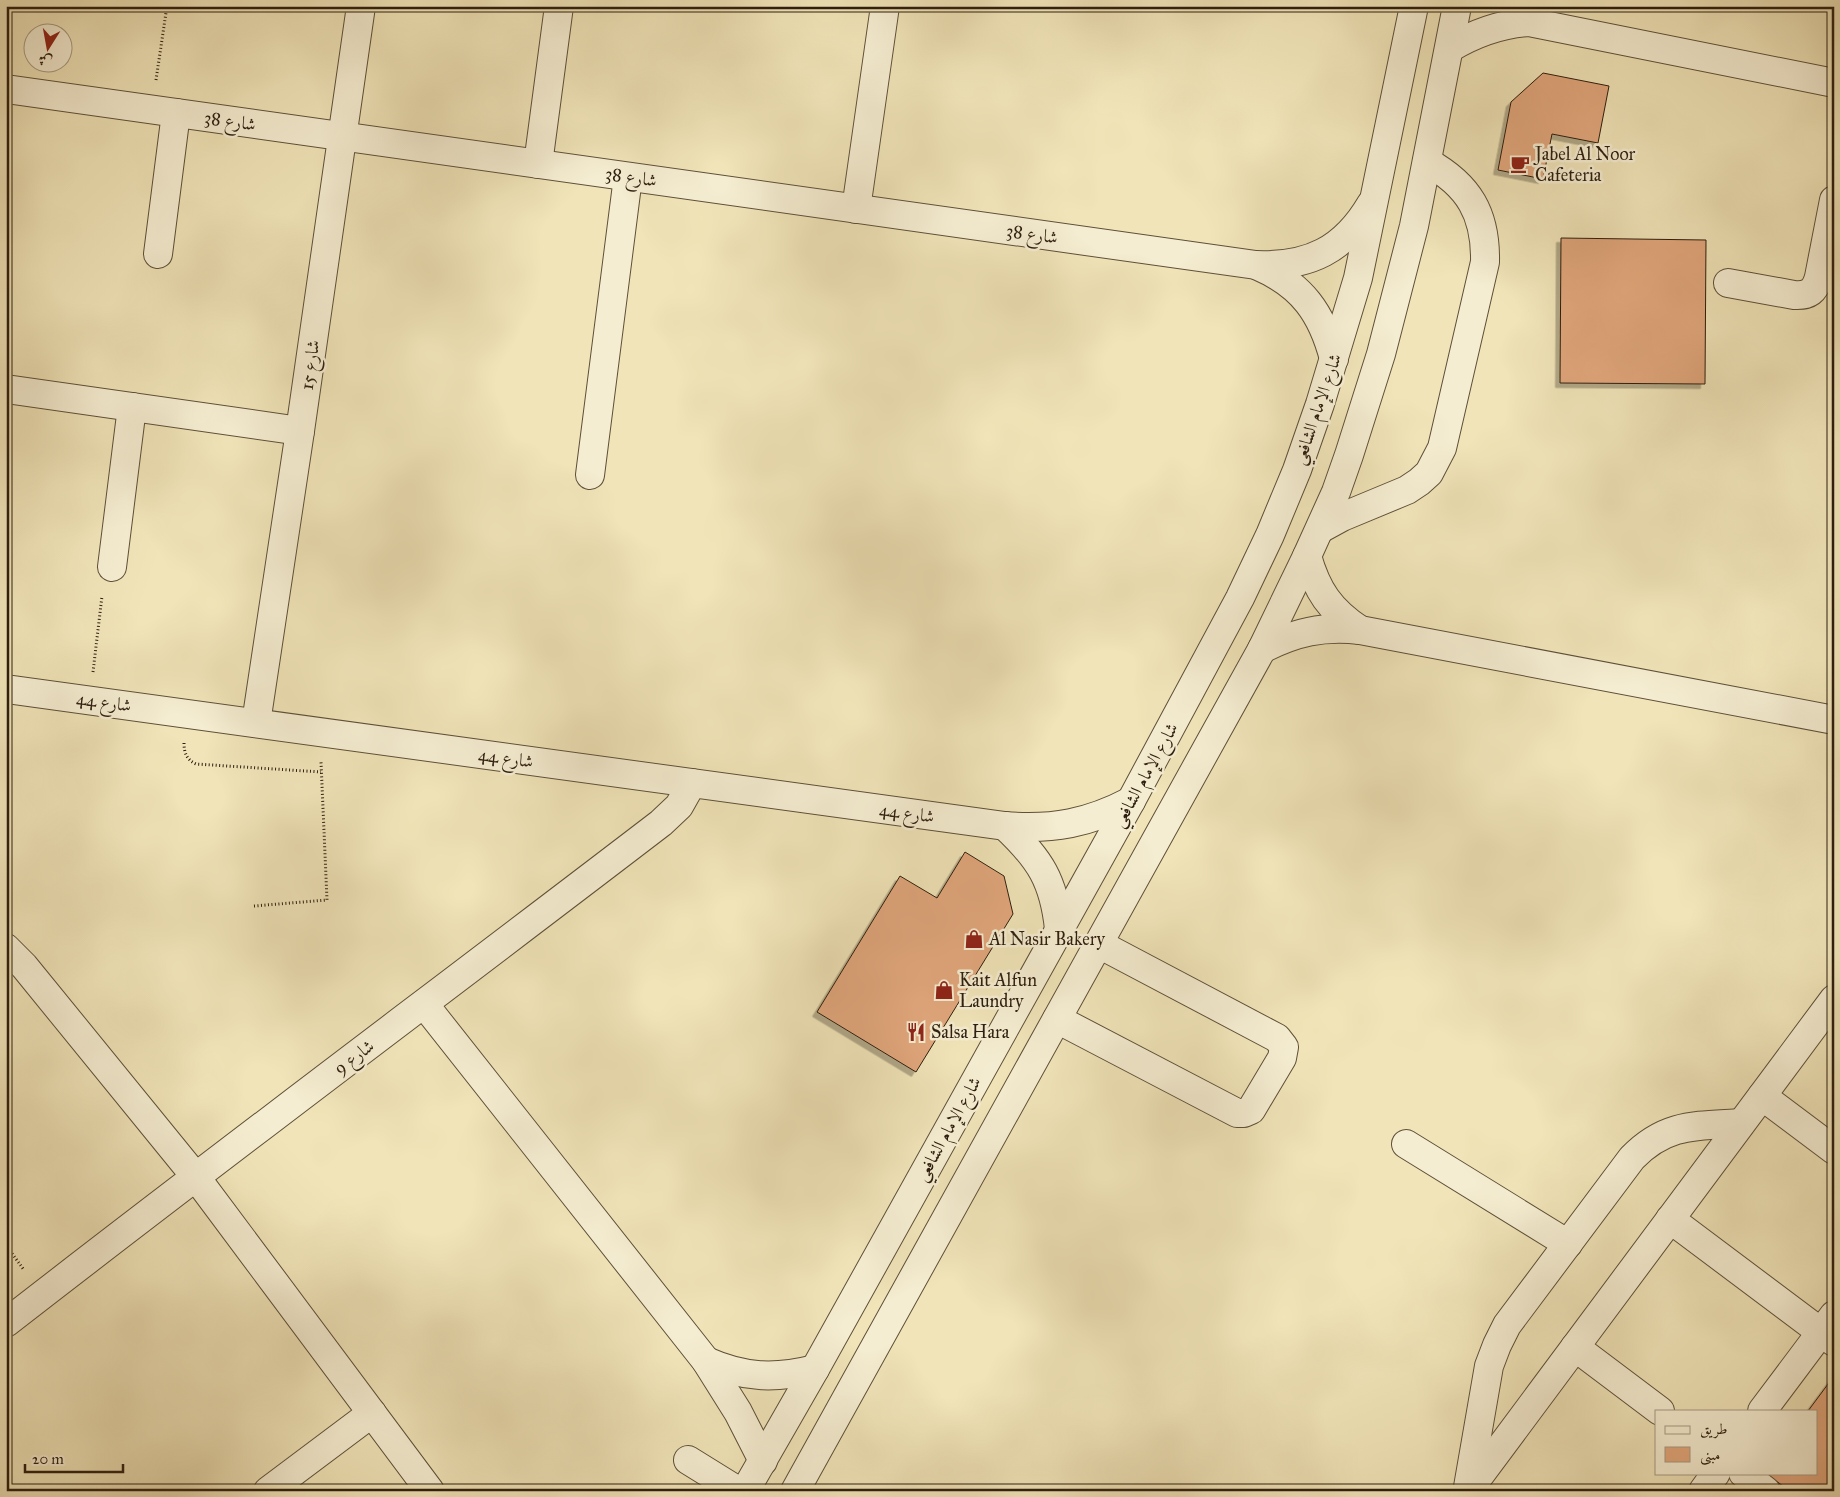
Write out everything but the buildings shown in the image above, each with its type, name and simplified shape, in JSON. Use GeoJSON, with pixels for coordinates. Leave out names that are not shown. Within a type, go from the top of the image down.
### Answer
{"type":"FeatureCollection","features":[{"type":"Feature","properties":{"kind":"street","name":"شارع 15"},"geometry":{"type":"LineString","coordinates":[[256,723],[361,6]]}},
{"type":"Feature","properties":{"kind":"street"},"geometry":{"type":"LineString","coordinates":[[538,164],[559,6]]}},
{"type":"Feature","properties":{"kind":"street"},"geometry":{"type":"LineString","coordinates":[[856,209],[885,6]]}},
{"type":"Feature","properties":{"kind":"street","name":"شارع الإمام الشافعي"},"geometry":{"type":"LineString","coordinates":[[745,1491],[815,1369],[1131,801],[1240,598],[1270,535],[1297,470],[1320,404],[1358,278],[1414,6]]}},
{"type":"Feature","properties":{"kind":"street"},"geometry":{"type":"LineString","coordinates":[[795,1491],[1262,649],[1320,529],[1349,455],[1381,354],[1401,281],[1427,162],[1457,6]]}},
{"type":"Feature","properties":{"kind":"street"},"geometry":{"type":"LineString","coordinates":[[1506,6],[1529,22]]}},
{"type":"Feature","properties":{"kind":"street"},"geometry":{"type":"LineString","coordinates":[[1450,48],[1479,32],[1495,26],[1529,22],[1834,83]]}},
{"type":"Feature","properties":{"kind":"street","name":"شارع 38"},"geometry":{"type":"LineString","coordinates":[[6,89],[1256,265],[1277,266],[1297,263],[1316,257],[1341,242],[1361,221],[1375,196]]}},
{"type":"Feature","properties":{"kind":"street"},"geometry":{"type":"LineString","coordinates":[[158,254],[163,112]]}},
{"type":"Feature","properties":{"kind":"street"},"geometry":{"type":"LineString","coordinates":[[1320,529],[1342,517],[1407,490],[1429,473],[1442,448],[1485,262],[1486,241],[1482,221],[1473,202],[1461,186],[1446,172],[1427,162]]}},
{"type":"Feature","properties":{"kind":"street"},"geometry":{"type":"LineString","coordinates":[[590,475],[628,177]]}},
{"type":"Feature","properties":{"kind":"street"},"geometry":{"type":"LineString","coordinates":[[1728,283],[1794,295],[1803,296],[1811,293],[1817,286],[1834,200]]}},
{"type":"Feature","properties":{"kind":"street","name":"شارع 38"},"geometry":{"type":"LineString","coordinates":[[1256,265],[1274,273],[1304,297],[1318,315],[1328,336],[1334,359]]}},
{"type":"Feature","properties":{"kind":"street"},"geometry":{"type":"LineString","coordinates":[[6,389],[300,431]]}},
{"type":"Feature","properties":{"kind":"street"},"geometry":{"type":"LineString","coordinates":[[112,567],[132,407]]}},
{"type":"Feature","properties":{"kind":"street"},"geometry":{"type":"LineString","coordinates":[[1307,556],[1312,574],[1320,591],[1344,619],[1360,630]]}},
{"type":"Feature","properties":{"kind":"street"},"geometry":{"type":"LineString","coordinates":[[1262,649],[1299,633],[1340,628],[1360,630],[1834,720]]}},
{"type":"Feature","properties":{"kind":"street","name":"شارع 44"},"geometry":{"type":"LineString","coordinates":[[6,689],[1005,826],[1031,828],[1083,821],[1108,813],[1131,801]]}},
{"type":"Feature","properties":{"kind":"street","name":"شارع 9"},"geometry":{"type":"LineString","coordinates":[[6,1323],[195,1176],[661,823],[679,806],[692,783]]}},
{"type":"Feature","properties":{"kind":"street"},"geometry":{"type":"LineString","coordinates":[[1005,826],[1025,845],[1042,868],[1055,901],[1059,929]]}},
{"type":"Feature","properties":{"kind":"street"},"geometry":{"type":"LineString","coordinates":[[1057,1019],[1237,1113],[1251,1110],[1282,1058],[1284,1047],[1277,1038],[1099,944]]}},
{"type":"Feature","properties":{"kind":"street"},"geometry":{"type":"LineString","coordinates":[[6,948],[24,966],[195,1176],[430,1491]]}},
{"type":"Feature","properties":{"kind":"street"},"geometry":{"type":"LineString","coordinates":[[1468,1491],[1834,999]]}},
{"type":"Feature","properties":{"kind":"street"},"geometry":{"type":"LineString","coordinates":[[424,1004],[706,1361],[738,1412],[763,1461]]}},
{"type":"Feature","properties":{"kind":"street"},"geometry":{"type":"LineString","coordinates":[[1762,1096],[1834,1150]]}},
{"type":"Feature","properties":{"kind":"street"},"geometry":{"type":"LineString","coordinates":[[1468,1491],[1489,1366],[1497,1344],[1507,1325],[1643,1146],[1656,1137],[1686,1127],[1741,1123]]}},
{"type":"Feature","properties":{"kind":"street"},"geometry":{"type":"LineString","coordinates":[[1406,1144],[1568,1244]]}},
{"type":"Feature","properties":{"kind":"street"},"geometry":{"type":"LineString","coordinates":[[1670,1219],[1830,1330],[1763,1410]]}},
{"type":"Feature","properties":{"kind":"street"},"geometry":{"type":"LineString","coordinates":[[1574,1347],[1659,1410]]}},
{"type":"Feature","properties":{"kind":"street"},"geometry":{"type":"LineString","coordinates":[[706,1361],[725,1370],[759,1376],[778,1376],[815,1369]]}},
{"type":"Feature","properties":{"kind":"street"},"geometry":{"type":"LineString","coordinates":[[268,1491],[372,1413]]}},
{"type":"Feature","properties":{"kind":"street"},"geometry":{"type":"LineString","coordinates":[[688,1460],[738,1491]]}},
{"type":"Feature","properties":{"kind":"street"},"geometry":{"type":"LineString","coordinates":[[1703,1491],[1715,1474]]}},
{"type":"Feature","properties":{"kind":"street"},"geometry":{"type":"LineString","coordinates":[[1744,1474],[1766,1491]]}},
{"type":"Feature","properties":{"kind":"path"},"geometry":{"type":"LineString","coordinates":[[163,112],[167,6]]}},
{"type":"Feature","properties":{"kind":"path"},"geometry":{"type":"LineString","coordinates":[[89,700],[102,594],[108,595],[112,567]]}},
{"type":"Feature","properties":{"kind":"path"},"geometry":{"type":"LineString","coordinates":[[185,714],[184,750],[188,759],[196,764],[321,772]]}},
{"type":"Feature","properties":{"kind":"path"},"geometry":{"type":"LineString","coordinates":[[254,906],[327,900],[319,732]]}},
{"type":"Feature","properties":{"kind":"place","name":"Jabel Al Noor Cafeteria"},"geometry":{"type":"Point","coordinates":[1520,164]}},
{"type":"Feature","properties":{"kind":"place","name":"Al Nasir Bakery"},"geometry":{"type":"Point","coordinates":[974,939]}},
{"type":"Feature","properties":{"kind":"place","name":"Kait Alfun Laundry"},"geometry":{"type":"Point","coordinates":[944,990]}},
{"type":"Feature","properties":{"kind":"place","name":"Salsa Hara"},"geometry":{"type":"Point","coordinates":[916,1032]}}]}
